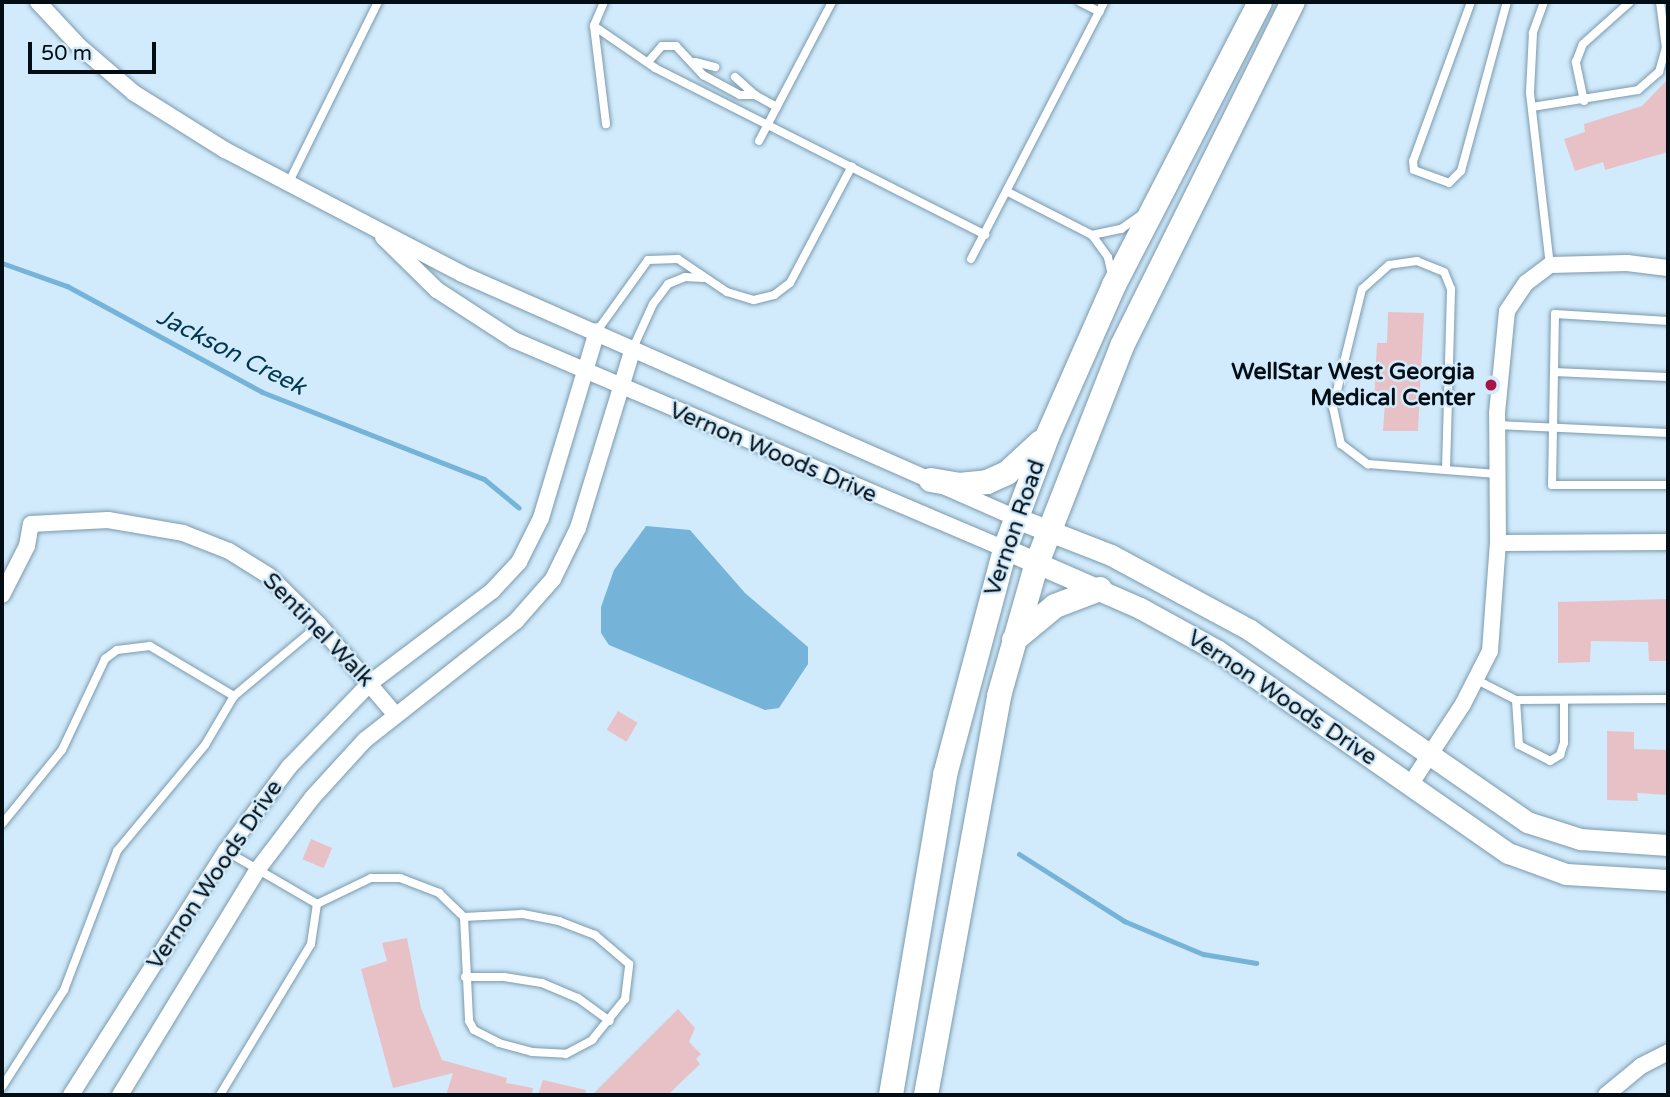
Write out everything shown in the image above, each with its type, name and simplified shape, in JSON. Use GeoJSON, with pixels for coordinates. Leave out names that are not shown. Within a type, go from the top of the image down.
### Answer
{"type":"FeatureCollection","features":[{"type":"Feature","properties":{"kind":"main road","name":"Vernon Road"},"geometry":{"type":"LineString","coordinates":[[891,1095],[945,775],[1004,549],[1047,437],[1114,285],[1260,2]]}},
{"type":"Feature","properties":{"kind":"main road","name":"Vernon Road"},"geometry":{"type":"LineString","coordinates":[[926,1095],[948,960],[1012,643],[1037,563],[1095,411],[1152,282],[1293,2]]}},
{"type":"Feature","properties":{"kind":"main road"},"geometry":{"type":"LineString","coordinates":[[931,480],[959,485],[987,482],[1017,466],[1047,437]]}},
{"type":"Feature","properties":{"kind":"main road"},"geometry":{"type":"LineString","coordinates":[[1012,643],[1055,606],[1100,589]]}},
{"type":"Feature","properties":{"kind":"street"},"geometry":{"type":"LineString","coordinates":[[38,2],[79,46],[134,93],[194,132],[463,274],[597,331]]}},
{"type":"Feature","properties":{"kind":"street"},"geometry":{"type":"LineString","coordinates":[[368,223],[466,312],[621,388]]}},
{"type":"Feature","properties":{"kind":"street"},"geometry":{"type":"LineString","coordinates":[[1410,785],[1430,757],[1490,651],[1498,543],[1497,425],[1507,312],[1526,283],[1550,265],[1627,263],[1668,268]]}},
{"type":"Feature","properties":{"kind":"street","name":"Vernon Woods Drive"},"geometry":{"type":"LineString","coordinates":[[71,1095],[226,851],[289,767],[370,682],[492,591],[519,562],[541,518],[597,331],[1016,518],[1111,555],[1240,624],[1508,813],[1546,831],[1580,839],[1668,845]]}},
{"type":"Feature","properties":{"kind":"street","name":"Vernon Woods Drive"},"geometry":{"type":"LineString","coordinates":[[120,1095],[258,869],[338,769],[394,713],[516,621],[553,579],[578,528],[633,348]]}},
{"type":"Feature","properties":{"kind":"street","name":"Vernon Woods Drive"},"geometry":{"type":"LineString","coordinates":[[621,388],[1100,589],[1218,651],[1489,842],[1546,869],[1566,874],[1668,880]]}},
{"type":"Feature","properties":{"kind":"street","name":"Sentinel Walk"},"geometry":{"type":"LineString","coordinates":[[2,595],[27,546],[31,524],[108,520],[159,527],[207,540],[269,576],[319,625],[394,713]]}},
{"type":"Feature","properties":{"kind":"street"},"geometry":{"type":"LineString","coordinates":[[1498,543],[1668,542]]}},
{"type":"Feature","properties":{"kind":"street"},"geometry":{"type":"LineString","coordinates":[[1606,1095],[1641,1066],[1668,1052]]}},
{"type":"Feature","properties":{"kind":"lane"},"geometry":{"type":"LineString","coordinates":[[289,182],[378,2]]}},
{"type":"Feature","properties":{"kind":"lane"},"geometry":{"type":"LineString","coordinates":[[604,2],[594,26],[606,124]]}},
{"type":"Feature","properties":{"kind":"lane"},"geometry":{"type":"LineString","coordinates":[[759,141],[832,2]]}},
{"type":"Feature","properties":{"kind":"lane"},"geometry":{"type":"LineString","coordinates":[[1080,2],[1100,12]]}},
{"type":"Feature","properties":{"kind":"lane"},"geometry":{"type":"LineString","coordinates":[[971,259],[1104,2]]}},
{"type":"Feature","properties":{"kind":"lane"},"geometry":{"type":"LineString","coordinates":[[1471,2],[1413,161],[1414,170],[1423,176],[1449,183],[1465,159],[1507,2]]}},
{"type":"Feature","properties":{"kind":"lane"},"geometry":{"type":"LineString","coordinates":[[1544,2],[1533,33],[1532,107],[1550,265]]}},
{"type":"Feature","properties":{"kind":"lane"},"geometry":{"type":"LineString","coordinates":[[1584,101],[1576,62],[1583,44],[1630,2]]}},
{"type":"Feature","properties":{"kind":"lane"},"geometry":{"type":"LineString","coordinates":[[1532,107],[1584,101],[1638,90],[1659,72],[1666,48],[1660,2]]}},
{"type":"Feature","properties":{"kind":"lane"},"geometry":{"type":"LineString","coordinates":[[594,26],[648,62],[985,235]]}},
{"type":"Feature","properties":{"kind":"lane"},"geometry":{"type":"LineString","coordinates":[[648,62],[662,46],[676,47],[695,62],[704,75],[740,95],[755,95]]}},
{"type":"Feature","properties":{"kind":"lane"},"geometry":{"type":"LineString","coordinates":[[695,62],[715,67]]}},
{"type":"Feature","properties":{"kind":"lane"},"geometry":{"type":"LineString","coordinates":[[735,77],[755,95],[777,107]]}},
{"type":"Feature","properties":{"kind":"lane"},"geometry":{"type":"LineString","coordinates":[[597,331],[648,260],[678,259],[704,278],[754,300],[774,295],[796,273],[852,166]]}},
{"type":"Feature","properties":{"kind":"lane"},"geometry":{"type":"LineString","coordinates":[[1008,192],[1092,235],[1108,257],[1114,285]]}},
{"type":"Feature","properties":{"kind":"lane"},"geometry":{"type":"LineString","coordinates":[[1092,235],[1121,229],[1155,205]]}},
{"type":"Feature","properties":{"kind":"lane"},"geometry":{"type":"LineString","coordinates":[[1446,470],[1451,289],[1444,272],[1417,261],[1389,265],[1362,289],[1333,407],[1341,444],[1368,464],[1497,474]]}},
{"type":"Feature","properties":{"kind":"lane"},"geometry":{"type":"LineString","coordinates":[[633,348],[653,304],[668,284],[685,277],[704,278]]}},
{"type":"Feature","properties":{"kind":"lane"},"geometry":{"type":"LineString","coordinates":[[1668,321],[1555,314],[1552,485],[1668,485]]}},
{"type":"Feature","properties":{"kind":"lane"},"geometry":{"type":"LineString","coordinates":[[1554,372],[1668,377]]}},
{"type":"Feature","properties":{"kind":"lane"},"geometry":{"type":"LineString","coordinates":[[1497,425],[1668,433]]}},
{"type":"Feature","properties":{"kind":"lane"},"geometry":{"type":"LineString","coordinates":[[2,1087],[64,990],[117,852],[205,745],[234,696],[319,625]]}},
{"type":"Feature","properties":{"kind":"lane"},"geometry":{"type":"LineString","coordinates":[[2,824],[62,750],[105,659],[117,650],[150,646],[234,696]]}},
{"type":"Feature","properties":{"kind":"lane"},"geometry":{"type":"LineString","coordinates":[[1475,679],[1516,699],[1668,699]]}},
{"type":"Feature","properties":{"kind":"lane"},"geometry":{"type":"LineString","coordinates":[[1516,699],[1519,745],[1550,761],[1560,755],[1564,743],[1564,700]]}},
{"type":"Feature","properties":{"kind":"lane"},"geometry":{"type":"LineString","coordinates":[[226,851],[317,904]]}},
{"type":"Feature","properties":{"kind":"lane"},"geometry":{"type":"LineString","coordinates":[[317,904],[371,878],[400,878],[439,892],[464,917],[466,1004],[474,1030],[515,1048],[566,1054],[581,1048],[610,1021],[625,999],[631,972],[622,954],[611,944],[578,927],[541,916],[502,913],[464,917]]}},
{"type":"Feature","properties":{"kind":"lane"},"geometry":{"type":"LineString","coordinates":[[220,1095],[311,944],[317,904]]}},
{"type":"Feature","properties":{"kind":"lane"},"geometry":{"type":"LineString","coordinates":[[465,978],[504,976],[542,983],[578,998],[610,1021]]}},
{"type":"Feature","properties":{"kind":"water"},"geometry":{"type":"Polygon","coordinates":[[[646,526],[690,530],[745,593],[808,647],[808,664],[779,708],[765,710],[609,645],[601,633],[601,607],[614,570],[646,526]]]}},
{"type":"Feature","properties":{"kind":"building"},"geometry":{"type":"Polygon","coordinates":[[[1668,79],[1668,152],[1605,170],[1603,162],[1575,171],[1564,139],[1585,132],[1584,124],[1642,106],[1668,79]]]}},
{"type":"Feature","properties":{"kind":"building"},"geometry":{"type":"Polygon","coordinates":[[[1388,312],[1424,313],[1418,431],[1383,431],[1385,404],[1374,403],[1377,343],[1387,343],[1388,312]]]}},
{"type":"Feature","properties":{"kind":"building"},"geometry":{"type":"Polygon","coordinates":[[[1668,599],[1668,661],[1649,661],[1648,642],[1591,641],[1590,662],[1558,663],[1558,602],[1668,599]]]}},
{"type":"Feature","properties":{"kind":"building"},"geometry":{"type":"Polygon","coordinates":[[[618,711],[638,723],[626,742],[607,730],[618,711]]]}},
{"type":"Feature","properties":{"kind":"building"},"geometry":{"type":"Polygon","coordinates":[[[1607,731],[1634,732],[1634,749],[1668,750],[1668,795],[1637,793],[1638,801],[1607,800],[1607,731]]]}},
{"type":"Feature","properties":{"kind":"building"},"geometry":{"type":"Polygon","coordinates":[[[311,839],[332,848],[324,868],[302,859],[311,839]]]}},
{"type":"Feature","properties":{"kind":"building"},"geometry":{"type":"Polygon","coordinates":[[[407,938],[421,1008],[442,1060],[507,1078],[506,1083],[533,1088],[532,1095],[446,1095],[453,1073],[393,1088],[361,969],[387,961],[382,943],[407,938]]]}},
{"type":"Feature","properties":{"kind":"building"},"geometry":{"type":"Polygon","coordinates":[[[678,1009],[695,1028],[689,1042],[701,1054],[696,1059],[700,1064],[668,1095],[592,1095],[678,1009]]]}},
{"type":"Feature","properties":{"kind":"building"},"geometry":{"type":"Polygon","coordinates":[[[543,1080],[586,1090],[585,1095],[538,1095],[543,1080]]]}},
{"type":"Feature","properties":{"kind":"waterway","name":"Jackson Creek"},"geometry":{"type":"LineString","coordinates":[[2,263],[67,286],[262,392],[484,479],[519,508]]}},
{"type":"Feature","properties":{"kind":"waterway","name":"Jackson Creek"},"geometry":{"type":"LineString","coordinates":[[1019,854],[1124,921],[1203,954],[1256,963]]}},
{"type":"Feature","properties":{"kind":"place","name":"WellStar West Georgia Medical Center"},"geometry":{"type":"Point","coordinates":[1491,385]}}]}
